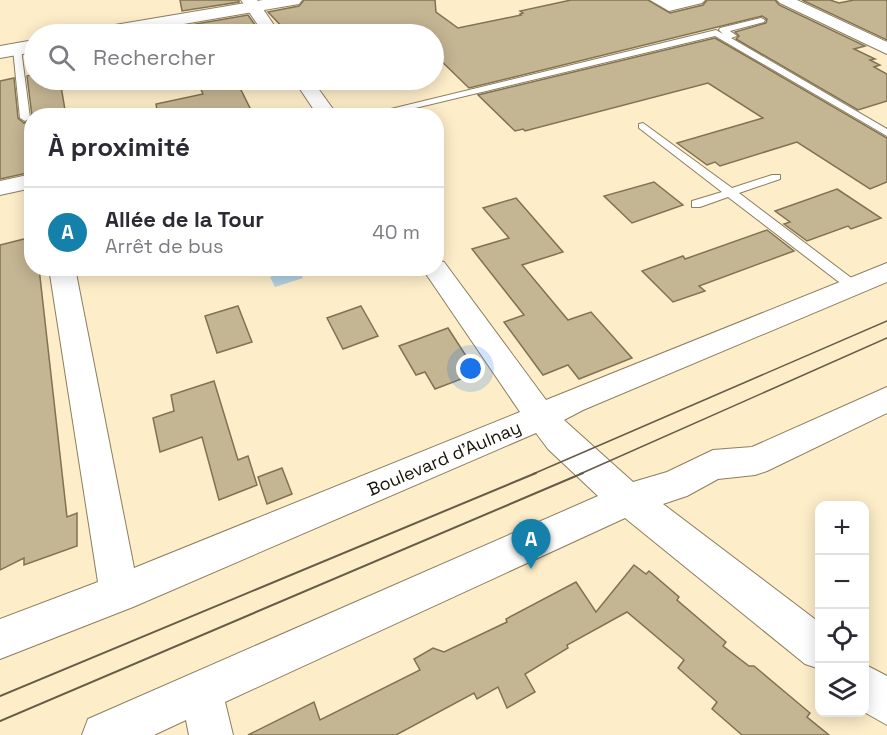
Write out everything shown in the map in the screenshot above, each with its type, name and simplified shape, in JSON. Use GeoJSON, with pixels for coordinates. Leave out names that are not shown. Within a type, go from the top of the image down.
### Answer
{"type":"FeatureCollection","features":[{"type":"Feature","properties":{"kind":"street"},"geometry":{"type":"LineString","coordinates":[[147,24],[251,3],[293,0]]}},
{"type":"Feature","properties":{"kind":"street"},"geometry":{"type":"LineString","coordinates":[[658,0],[669,6],[697,0]]}},
{"type":"Feature","properties":{"kind":"street"},"geometry":{"type":"LineString","coordinates":[[785,0],[887,49]]}},
{"type":"Feature","properties":{"kind":"street"},"geometry":{"type":"LineString","coordinates":[[251,3],[266,24]]}},
{"type":"Feature","properties":{"kind":"street"},"geometry":{"type":"LineString","coordinates":[[310,90],[322,108]]}},
{"type":"Feature","properties":{"kind":"street"},"geometry":{"type":"LineString","coordinates":[[0,188],[24,183]]}},
{"type":"Feature","properties":{"kind":"street","name":"Boulevard d'Aulnay"},"geometry":{"type":"LineString","coordinates":[[0,639],[119,593],[541,417],[572,401],[887,272]]}},
{"type":"Feature","properties":{"kind":"street"},"geometry":{"type":"LineString","coordinates":[[63,276],[119,593]]}},
{"type":"Feature","properties":{"kind":"street"},"geometry":{"type":"LineString","coordinates":[[441,276],[541,417],[592,469],[815,646]]}},
{"type":"Feature","properties":{"kind":"street"},"geometry":{"type":"LineString","coordinates":[[104,735],[629,499],[675,485],[713,465],[755,461],[887,399]]}},
{"type":"Feature","properties":{"kind":"street"},"geometry":{"type":"LineString","coordinates":[[869,689],[887,703]]}},
{"type":"Feature","properties":{"kind":"street"},"geometry":{"type":"LineString","coordinates":[[201,690],[211,735]]}},
{"type":"Feature","properties":{"kind":"lane"},"geometry":{"type":"LineString","coordinates":[[761,20],[723,30],[887,123]]}},
{"type":"Feature","properties":{"kind":"lane"},"geometry":{"type":"LineString","coordinates":[[401,108],[716,33],[887,133]]}},
{"type":"Feature","properties":{"kind":"lane"},"geometry":{"type":"LineString","coordinates":[[17,49],[24,109]]}},
{"type":"Feature","properties":{"kind":"lane"},"geometry":{"type":"LineString","coordinates":[[643,126],[853,286]]}},
{"type":"Feature","properties":{"kind":"lane"},"geometry":{"type":"LineString","coordinates":[[696,204],[776,177]]}},
{"type":"Feature","properties":{"kind":"water"},"geometry":{"type":"Polygon","coordinates":[[[302,276],[303,278],[275,287],[270,277],[302,276]]]}},
{"type":"Feature","properties":{"kind":"building"},"geometry":{"type":"Polygon","coordinates":[[[180,0],[239,0],[239,2],[182,11],[180,0]]]}},
{"type":"Feature","properties":{"kind":"building"},"geometry":{"type":"Polygon","coordinates":[[[304,0],[435,0],[436,12],[458,28],[521,15],[523,13],[520,11],[571,0],[648,0],[670,13],[703,5],[707,0],[775,0],[779,5],[865,46],[854,49],[875,59],[870,60],[880,65],[874,67],[887,74],[887,101],[858,110],[736,39],[739,36],[735,32],[766,23],[767,19],[762,16],[469,88],[444,64],[444,24],[279,24],[268,12],[299,6],[304,0]]]}},
{"type":"Feature","properties":{"kind":"building"},"geometry":{"type":"Polygon","coordinates":[[[802,0],[830,0],[839,3],[854,0],[887,0],[887,40],[802,0]]]}},
{"type":"Feature","properties":{"kind":"building"},"geometry":{"type":"Polygon","coordinates":[[[248,15],[254,24],[196,24],[248,15]]]}},
{"type":"Feature","properties":{"kind":"building"},"geometry":{"type":"Polygon","coordinates":[[[715,38],[887,138],[887,182],[870,189],[797,142],[720,166],[715,162],[707,165],[677,143],[763,118],[708,83],[525,131],[523,129],[515,131],[478,95],[715,38]]]}},
{"type":"Feature","properties":{"kind":"building"},"geometry":{"type":"Polygon","coordinates":[[[14,78],[18,118],[24,123],[24,174],[0,179],[0,81],[14,78]]]}},
{"type":"Feature","properties":{"kind":"building"},"geometry":{"type":"Polygon","coordinates":[[[29,90],[62,90],[65,108],[31,108],[29,90]]]}},
{"type":"Feature","properties":{"kind":"building"},"geometry":{"type":"Polygon","coordinates":[[[201,90],[241,90],[250,108],[157,108],[156,104],[203,94],[201,90]]]}},
{"type":"Feature","properties":{"kind":"building"},"geometry":{"type":"Polygon","coordinates":[[[654,182],[683,205],[632,223],[604,196],[654,182]]]}},
{"type":"Feature","properties":{"kind":"building"},"geometry":{"type":"Polygon","coordinates":[[[837,189],[881,218],[851,229],[848,226],[807,241],[784,224],[790,222],[775,211],[837,189]]]}},
{"type":"Feature","properties":{"kind":"building"},"geometry":{"type":"Polygon","coordinates":[[[516,198],[563,252],[522,265],[568,320],[591,312],[632,358],[579,379],[568,365],[543,375],[504,322],[524,315],[472,249],[509,238],[483,208],[516,198]]]}},
{"type":"Feature","properties":{"kind":"building"},"geometry":{"type":"Polygon","coordinates":[[[767,230],[794,251],[699,286],[705,291],[673,302],[642,271],[683,256],[685,259],[767,230]]]}},
{"type":"Feature","properties":{"kind":"building"},"geometry":{"type":"Polygon","coordinates":[[[24,239],[24,276],[40,276],[67,517],[77,513],[77,546],[24,565],[24,558],[0,570],[0,245],[24,239]]]}},
{"type":"Feature","properties":{"kind":"building"},"geometry":{"type":"Polygon","coordinates":[[[238,306],[252,342],[217,353],[205,316],[238,306]]]}},
{"type":"Feature","properties":{"kind":"building"},"geometry":{"type":"Polygon","coordinates":[[[361,306],[378,336],[343,349],[327,318],[361,306]]]}},
{"type":"Feature","properties":{"kind":"building"},"geometry":{"type":"Polygon","coordinates":[[[448,328],[477,373],[435,389],[425,372],[416,375],[399,346],[448,328]]]}},
{"type":"Feature","properties":{"kind":"building"},"geometry":{"type":"Polygon","coordinates":[[[214,381],[238,460],[248,456],[257,485],[219,500],[202,437],[160,452],[153,418],[174,411],[171,395],[214,381]]]}},
{"type":"Feature","properties":{"kind":"building"},"geometry":{"type":"Polygon","coordinates":[[[282,468],[292,494],[267,504],[258,477],[282,468]]]}},
{"type":"Feature","properties":{"kind":"building"},"geometry":{"type":"Polygon","coordinates":[[[634,565],[646,574],[649,571],[679,597],[677,600],[726,642],[723,646],[749,666],[754,666],[810,713],[807,717],[829,735],[742,735],[712,709],[717,702],[678,668],[684,660],[627,612],[567,645],[568,648],[525,674],[535,692],[507,708],[498,687],[477,699],[474,693],[396,735],[248,735],[314,702],[320,720],[420,670],[414,659],[433,648],[444,652],[507,622],[506,619],[576,582],[596,612],[634,565]]]}},
{"type":"Feature","properties":{"kind":"tram line"},"geometry":{"type":"LineString","coordinates":[[533,474],[887,321]]}},
{"type":"Feature","properties":{"kind":"tram line"},"geometry":{"type":"LineString","coordinates":[[580,474],[887,338]]}},
{"type":"Feature","properties":{"kind":"tram line"},"geometry":{"type":"LineString","coordinates":[[0,696],[536,473]]}},
{"type":"Feature","properties":{"kind":"tram line"},"geometry":{"type":"LineString","coordinates":[[0,721],[583,473]]}},
{"type":"Feature","properties":{"kind":"place","name":"Allée de la Tour"},"geometry":{"type":"Point","coordinates":[531,569]}}]}
